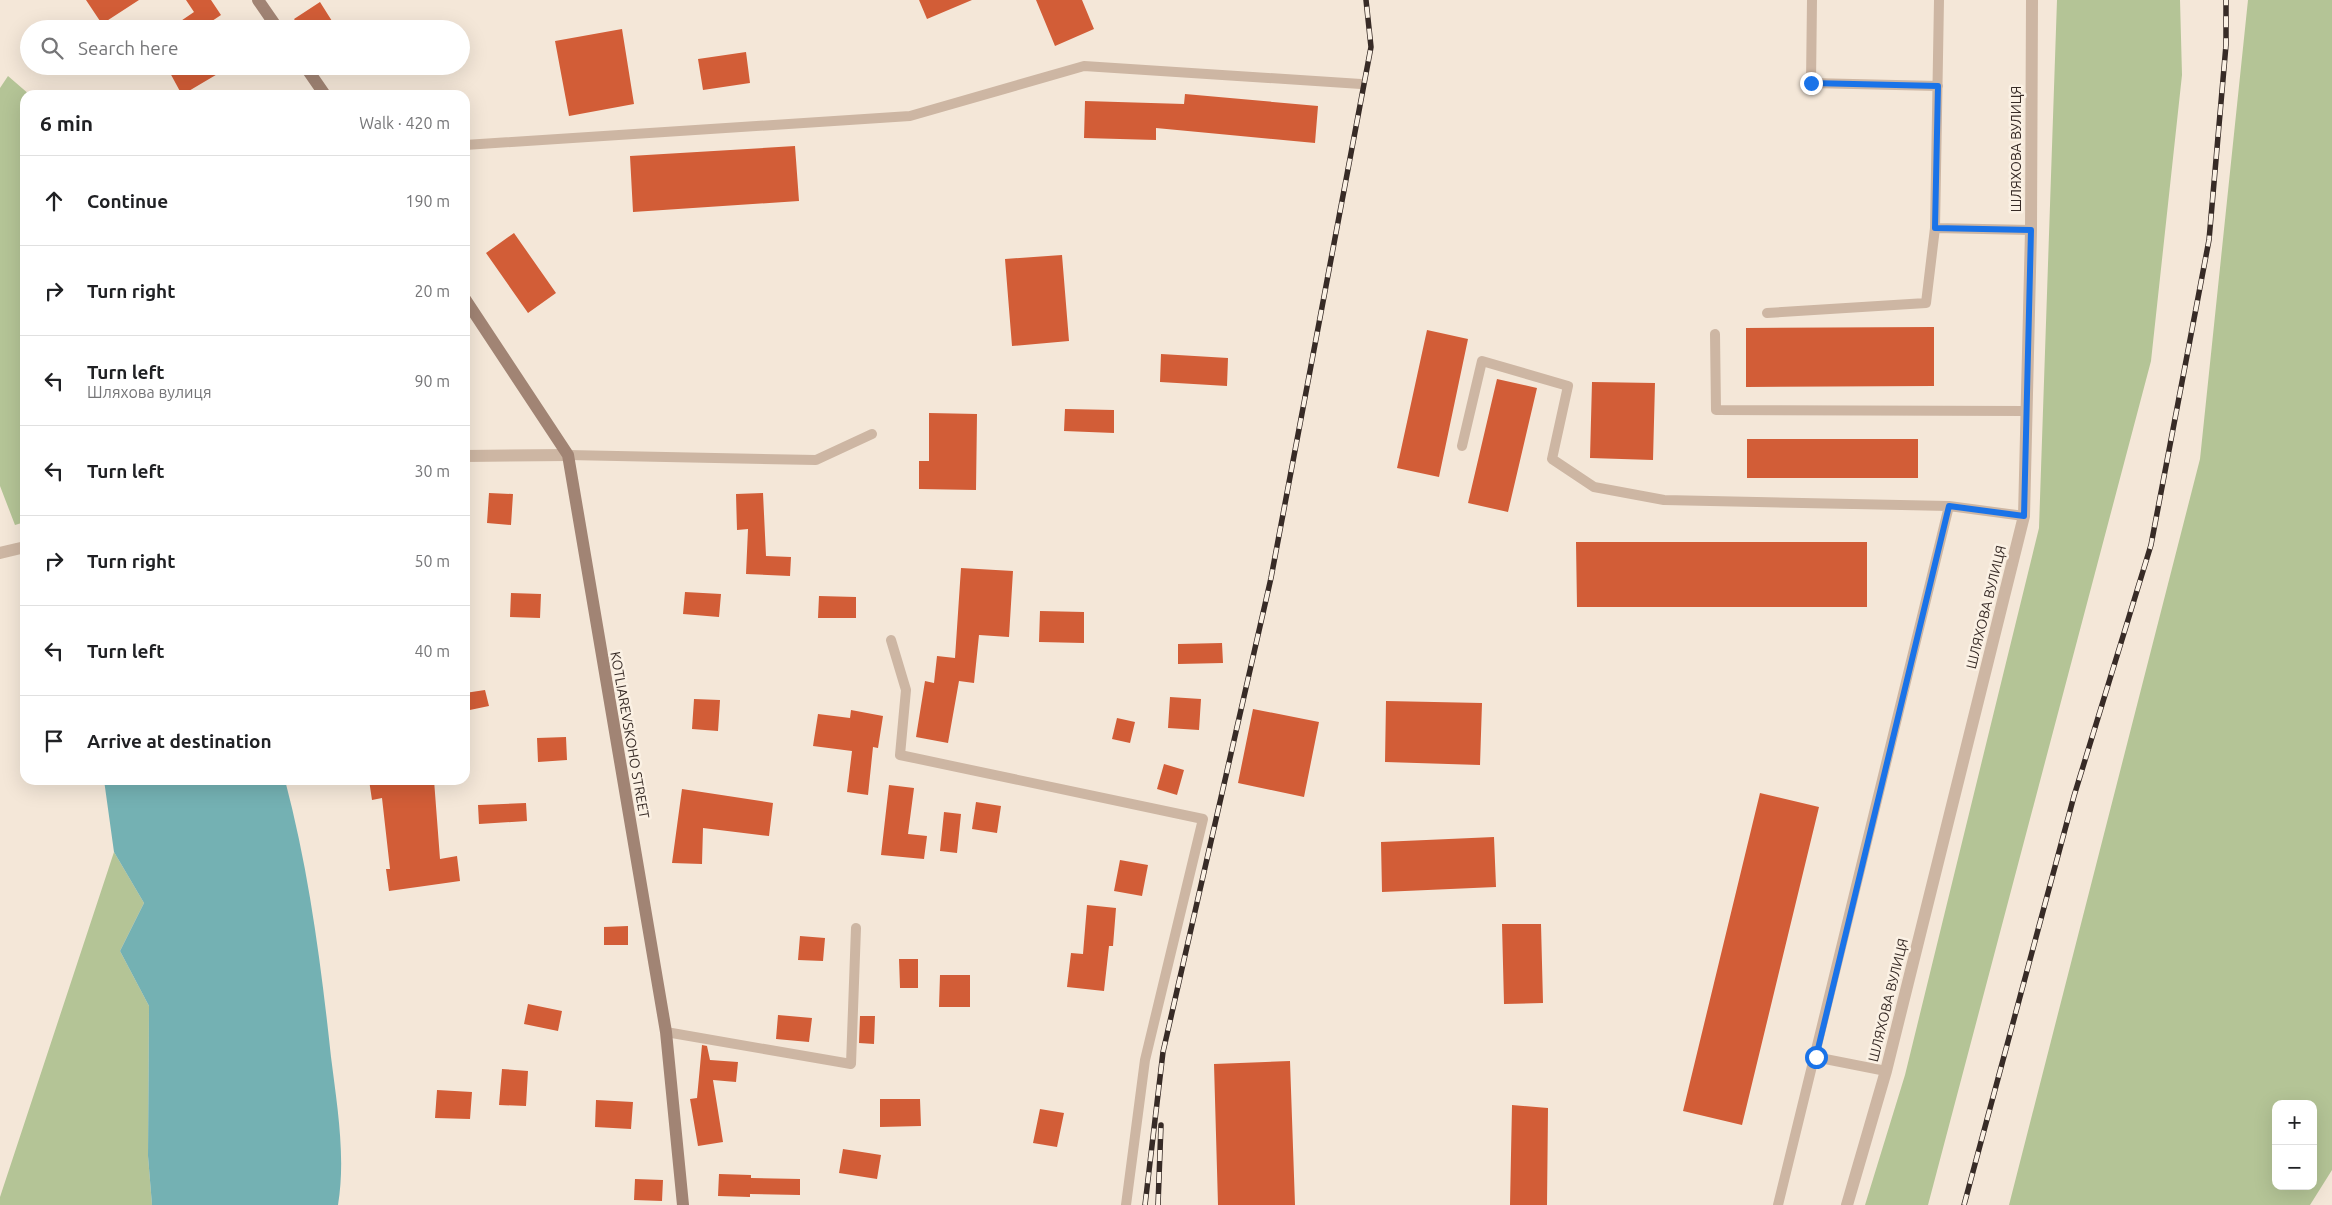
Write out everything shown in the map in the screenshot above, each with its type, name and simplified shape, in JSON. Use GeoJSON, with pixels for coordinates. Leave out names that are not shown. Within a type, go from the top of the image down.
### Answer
{"type":"FeatureCollection","features":[{"type":"Feature","properties":{"kind":"street"},"geometry":{"type":"LineString","coordinates":[[258,0],[272,20]]}},
{"type":"Feature","properties":{"kind":"street","name":"ШЛЯХОВА ВУЛИЦЯ"},"geometry":{"type":"LineString","coordinates":[[1847,1205],[1886,1071],[2024,516],[2031,230],[2032,0]]}},
{"type":"Feature","properties":{"kind":"street"},"geometry":{"type":"LineString","coordinates":[[312,75],[322,90]]}},
{"type":"Feature","properties":{"kind":"street","name":"KOTLIAREVSKOHO STREET"},"geometry":{"type":"LineString","coordinates":[[470,307],[568,455],[666,1032],[683,1205]]}},
{"type":"Feature","properties":{"kind":"street"},"geometry":{"type":"LineString","coordinates":[[470,456],[568,455]]}},
{"type":"Feature","properties":{"kind":"street"},"geometry":{"type":"LineString","coordinates":[[0,553],[20,548]]}},
{"type":"Feature","properties":{"kind":"lane"},"geometry":{"type":"LineString","coordinates":[[1812,0],[1811,83],[1938,86]]}},
{"type":"Feature","properties":{"kind":"lane"},"geometry":{"type":"LineString","coordinates":[[1767,313],[1926,303],[1935,228],[1940,0]]}},
{"type":"Feature","properties":{"kind":"lane"},"geometry":{"type":"LineString","coordinates":[[470,145],[910,116],[1084,66],[1362,84]]}},
{"type":"Feature","properties":{"kind":"lane"},"geometry":{"type":"LineString","coordinates":[[1935,228],[2031,230]]}},
{"type":"Feature","properties":{"kind":"lane"},"geometry":{"type":"LineString","coordinates":[[1715,334],[1716,410],[2026,411]]}},
{"type":"Feature","properties":{"kind":"lane"},"geometry":{"type":"LineString","coordinates":[[1462,446],[1482,361],[1568,386],[1552,459],[1594,487],[1664,500],[1949,506],[2024,516]]}},
{"type":"Feature","properties":{"kind":"lane"},"geometry":{"type":"LineString","coordinates":[[568,455],[816,460],[872,434]]}},
{"type":"Feature","properties":{"kind":"lane"},"geometry":{"type":"LineString","coordinates":[[1778,1205],[1816,1057],[1949,506]]}},
{"type":"Feature","properties":{"kind":"lane"},"geometry":{"type":"LineString","coordinates":[[891,640],[906,690],[900,756],[1203,820],[1145,1060],[1126,1205]]}},
{"type":"Feature","properties":{"kind":"lane"},"geometry":{"type":"LineString","coordinates":[[666,1032],[851,1064],[856,928]]}},
{"type":"Feature","properties":{"kind":"lane"},"geometry":{"type":"LineString","coordinates":[[1816,1057],[1886,1071]]}},
{"type":"Feature","properties":{"kind":"green space"},"geometry":{"type":"Polygon","coordinates":[[[2057,0],[2180,0],[2182,75],[2151,361],[1928,1205],[1865,1205],[1905,1075],[2039,528],[2057,0]]]}},
{"type":"Feature","properties":{"kind":"green space"},"geometry":{"type":"Polygon","coordinates":[[[2248,0],[2332,0],[2332,1170],[2310,1205],[2009,1205],[2200,459],[2248,0]]]}},
{"type":"Feature","properties":{"kind":"green space"},"geometry":{"type":"Polygon","coordinates":[[[8,76],[24,90],[20,90],[20,524],[15,525],[0,486],[0,88],[8,76]]]}},
{"type":"Feature","properties":{"kind":"green space"},"geometry":{"type":"Polygon","coordinates":[[[114,852],[144,903],[120,951],[149,1006],[148,1156],[152,1205],[0,1205],[0,1197],[114,852]]]}},
{"type":"Feature","properties":{"kind":"water"},"geometry":{"type":"Polygon","coordinates":[[[105,785],[286,785],[301,849],[323,987],[340,1131],[341,1168],[338,1205],[152,1205],[148,1156],[149,1006],[120,951],[144,903],[114,852],[105,785]]]}},
{"type":"Feature","properties":{"kind":"building"},"geometry":{"type":"Polygon","coordinates":[[[86,0],[139,0],[108,20],[99,20],[86,0]]]}},
{"type":"Feature","properties":{"kind":"building"},"geometry":{"type":"Polygon","coordinates":[[[186,0],[211,0],[221,15],[214,20],[182,20],[194,12],[186,0]]]}},
{"type":"Feature","properties":{"kind":"building"},"geometry":{"type":"Polygon","coordinates":[[[919,0],[972,0],[927,19],[919,0]]]}},
{"type":"Feature","properties":{"kind":"building"},"geometry":{"type":"Polygon","coordinates":[[[1036,0],[1082,0],[1094,29],[1055,46],[1036,0]]]}},
{"type":"Feature","properties":{"kind":"building"},"geometry":{"type":"Polygon","coordinates":[[[320,2],[331,20],[295,20],[320,2]]]}},
{"type":"Feature","properties":{"kind":"building"},"geometry":{"type":"Polygon","coordinates":[[[622,29],[634,104],[569,116],[555,41],[622,29]]]}},
{"type":"Feature","properties":{"kind":"building"},"geometry":{"type":"Polygon","coordinates":[[[746,52],[750,83],[703,90],[698,59],[746,52]]]}},
{"type":"Feature","properties":{"kind":"building"},"geometry":{"type":"Polygon","coordinates":[[[171,75],[216,75],[190,90],[179,90],[171,75]]]}},
{"type":"Feature","properties":{"kind":"building"},"geometry":{"type":"Polygon","coordinates":[[[1185,94],[1318,106],[1315,143],[1156,128],[1156,140],[1084,138],[1085,101],[1184,104],[1185,94]]]}},
{"type":"Feature","properties":{"kind":"building"},"geometry":{"type":"Polygon","coordinates":[[[795,146],[799,201],[633,212],[630,156],[795,146]]]}},
{"type":"Feature","properties":{"kind":"building"},"geometry":{"type":"Polygon","coordinates":[[[514,233],[556,293],[528,313],[486,253],[514,233]]]}},
{"type":"Feature","properties":{"kind":"building"},"geometry":{"type":"Polygon","coordinates":[[[1062,255],[1069,341],[1012,346],[1005,259],[1062,255]]]}},
{"type":"Feature","properties":{"kind":"building"},"geometry":{"type":"Polygon","coordinates":[[[1934,327],[1934,386],[1746,387],[1746,328],[1934,327]]]}},
{"type":"Feature","properties":{"kind":"building"},"geometry":{"type":"Polygon","coordinates":[[[1427,330],[1468,339],[1439,477],[1397,468],[1427,330]]]}},
{"type":"Feature","properties":{"kind":"building"},"geometry":{"type":"Polygon","coordinates":[[[1161,354],[1228,358],[1227,386],[1160,382],[1161,354]]]}},
{"type":"Feature","properties":{"kind":"building"},"geometry":{"type":"Polygon","coordinates":[[[1497,379],[1537,388],[1508,512],[1468,503],[1497,379]]]}},
{"type":"Feature","properties":{"kind":"building"},"geometry":{"type":"Polygon","coordinates":[[[1592,382],[1655,383],[1653,460],[1590,458],[1592,382]]]}},
{"type":"Feature","properties":{"kind":"building"},"geometry":{"type":"Polygon","coordinates":[[[1065,409],[1114,410],[1114,433],[1064,431],[1065,409]]]}},
{"type":"Feature","properties":{"kind":"building"},"geometry":{"type":"Polygon","coordinates":[[[929,413],[977,414],[976,490],[919,489],[919,461],[929,461],[929,413]]]}},
{"type":"Feature","properties":{"kind":"building"},"geometry":{"type":"Polygon","coordinates":[[[1747,439],[1918,439],[1918,478],[1747,478],[1747,439]]]}},
{"type":"Feature","properties":{"kind":"building"},"geometry":{"type":"Polygon","coordinates":[[[489,493],[513,494],[511,525],[487,523],[489,493]]]}},
{"type":"Feature","properties":{"kind":"building"},"geometry":{"type":"Polygon","coordinates":[[[763,493],[766,556],[791,557],[790,576],[746,574],[748,529],[737,530],[736,494],[763,493]]]}},
{"type":"Feature","properties":{"kind":"building"},"geometry":{"type":"Polygon","coordinates":[[[1576,542],[1867,542],[1867,607],[1577,607],[1576,542]]]}},
{"type":"Feature","properties":{"kind":"building"},"geometry":{"type":"Polygon","coordinates":[[[961,568],[1013,571],[1009,637],[979,635],[974,683],[959,681],[948,743],[916,737],[925,681],[934,683],[937,656],[955,658],[961,568]]]}},
{"type":"Feature","properties":{"kind":"building"},"geometry":{"type":"Polygon","coordinates":[[[685,592],[721,594],[719,617],[683,614],[685,592]]]}},
{"type":"Feature","properties":{"kind":"building"},"geometry":{"type":"Polygon","coordinates":[[[511,593],[541,594],[540,618],[510,617],[511,593]]]}},
{"type":"Feature","properties":{"kind":"building"},"geometry":{"type":"Polygon","coordinates":[[[819,596],[856,597],[856,618],[818,618],[819,596]]]}},
{"type":"Feature","properties":{"kind":"building"},"geometry":{"type":"Polygon","coordinates":[[[1040,611],[1084,612],[1084,643],[1039,642],[1040,611]]]}},
{"type":"Feature","properties":{"kind":"building"},"geometry":{"type":"Polygon","coordinates":[[[1222,643],[1223,663],[1178,664],[1178,644],[1222,643]]]}},
{"type":"Feature","properties":{"kind":"building"},"geometry":{"type":"Polygon","coordinates":[[[485,690],[489,706],[470,710],[470,692],[485,690]]]}},
{"type":"Feature","properties":{"kind":"building"},"geometry":{"type":"Polygon","coordinates":[[[1170,697],[1201,699],[1199,730],[1168,728],[1170,697]]]}},
{"type":"Feature","properties":{"kind":"building"},"geometry":{"type":"Polygon","coordinates":[[[694,699],[720,700],[718,731],[692,729],[694,699]]]}},
{"type":"Feature","properties":{"kind":"building"},"geometry":{"type":"Polygon","coordinates":[[[1386,701],[1482,703],[1480,765],[1385,762],[1386,701]]]}},
{"type":"Feature","properties":{"kind":"building"},"geometry":{"type":"Polygon","coordinates":[[[1253,709],[1319,722],[1304,797],[1238,783],[1253,709]]]}},
{"type":"Feature","properties":{"kind":"building"},"geometry":{"type":"Polygon","coordinates":[[[851,710],[883,716],[878,748],[873,747],[868,795],[847,792],[852,751],[813,746],[818,714],[850,718],[851,710]]]}},
{"type":"Feature","properties":{"kind":"building"},"geometry":{"type":"Polygon","coordinates":[[[1117,718],[1135,722],[1130,743],[1112,739],[1117,718]]]}},
{"type":"Feature","properties":{"kind":"building"},"geometry":{"type":"Polygon","coordinates":[[[566,737],[567,760],[538,762],[537,738],[566,737]]]}},
{"type":"Feature","properties":{"kind":"building"},"geometry":{"type":"Polygon","coordinates":[[[1164,764],[1184,770],[1177,795],[1157,789],[1164,764]]]}},
{"type":"Feature","properties":{"kind":"building"},"geometry":{"type":"Polygon","coordinates":[[[370,785],[434,785],[440,859],[457,856],[460,881],[389,891],[386,869],[390,869],[382,798],[372,800],[370,785]]]}},
{"type":"Feature","properties":{"kind":"building"},"geometry":{"type":"Polygon","coordinates":[[[889,785],[914,788],[908,834],[927,836],[924,859],[881,855],[889,785]]]}},
{"type":"Feature","properties":{"kind":"building"},"geometry":{"type":"Polygon","coordinates":[[[682,789],[773,803],[769,836],[703,828],[702,864],[672,863],[682,789]]]}},
{"type":"Feature","properties":{"kind":"building"},"geometry":{"type":"Polygon","coordinates":[[[1760,793],[1819,807],[1742,1125],[1683,1111],[1760,793]]]}},
{"type":"Feature","properties":{"kind":"building"},"geometry":{"type":"Polygon","coordinates":[[[976,802],[1001,806],[997,833],[972,829],[976,802]]]}},
{"type":"Feature","properties":{"kind":"building"},"geometry":{"type":"Polygon","coordinates":[[[526,803],[527,821],[479,824],[478,805],[526,803]]]}},
{"type":"Feature","properties":{"kind":"building"},"geometry":{"type":"Polygon","coordinates":[[[944,812],[961,814],[957,853],[940,851],[944,812]]]}},
{"type":"Feature","properties":{"kind":"building"},"geometry":{"type":"Polygon","coordinates":[[[1494,837],[1496,887],[1382,892],[1381,842],[1494,837]]]}},
{"type":"Feature","properties":{"kind":"building"},"geometry":{"type":"Polygon","coordinates":[[[1120,860],[1148,865],[1142,896],[1114,891],[1120,860]]]}},
{"type":"Feature","properties":{"kind":"building"},"geometry":{"type":"Polygon","coordinates":[[[1087,905],[1116,908],[1113,946],[1109,946],[1104,991],[1067,987],[1071,953],[1083,954],[1087,905]]]}},
{"type":"Feature","properties":{"kind":"building"},"geometry":{"type":"Polygon","coordinates":[[[1502,924],[1541,924],[1543,1003],[1504,1004],[1502,924]]]}},
{"type":"Feature","properties":{"kind":"building"},"geometry":{"type":"Polygon","coordinates":[[[628,926],[628,945],[604,945],[604,927],[628,926]]]}},
{"type":"Feature","properties":{"kind":"building"},"geometry":{"type":"Polygon","coordinates":[[[800,936],[825,938],[823,961],[798,960],[800,936]]]}},
{"type":"Feature","properties":{"kind":"building"},"geometry":{"type":"Polygon","coordinates":[[[899,959],[918,959],[918,988],[900,988],[899,959]]]}},
{"type":"Feature","properties":{"kind":"building"},"geometry":{"type":"Polygon","coordinates":[[[940,975],[970,975],[970,1007],[939,1007],[940,975]]]}},
{"type":"Feature","properties":{"kind":"building"},"geometry":{"type":"Polygon","coordinates":[[[528,1004],[562,1011],[558,1031],[524,1024],[528,1004]]]}},
{"type":"Feature","properties":{"kind":"building"},"geometry":{"type":"Polygon","coordinates":[[[778,1015],[812,1018],[809,1042],[776,1039],[778,1015]]]}},
{"type":"Feature","properties":{"kind":"building"},"geometry":{"type":"Polygon","coordinates":[[[860,1016],[875,1016],[874,1044],[859,1043],[860,1016]]]}},
{"type":"Feature","properties":{"kind":"building"},"geometry":{"type":"Polygon","coordinates":[[[702,1045],[707,1046],[710,1060],[738,1062],[736,1082],[713,1080],[723,1142],[698,1146],[690,1099],[697,1098],[702,1045]]]}},
{"type":"Feature","properties":{"kind":"building"},"geometry":{"type":"Polygon","coordinates":[[[1290,1061],[1295,1205],[1218,1205],[1214,1064],[1290,1061]]]}},
{"type":"Feature","properties":{"kind":"building"},"geometry":{"type":"Polygon","coordinates":[[[502,1069],[528,1071],[526,1106],[499,1105],[502,1069]]]}},
{"type":"Feature","properties":{"kind":"building"},"geometry":{"type":"Polygon","coordinates":[[[437,1090],[472,1092],[470,1119],[435,1118],[437,1090]]]}},
{"type":"Feature","properties":{"kind":"building"},"geometry":{"type":"Polygon","coordinates":[[[880,1099],[920,1099],[921,1126],[880,1127],[880,1099]]]}},
{"type":"Feature","properties":{"kind":"building"},"geometry":{"type":"Polygon","coordinates":[[[596,1100],[633,1102],[631,1129],[595,1127],[596,1100]]]}},
{"type":"Feature","properties":{"kind":"building"},"geometry":{"type":"Polygon","coordinates":[[[1512,1105],[1548,1108],[1547,1205],[1510,1205],[1512,1105]]]}},
{"type":"Feature","properties":{"kind":"building"},"geometry":{"type":"Polygon","coordinates":[[[1040,1109],[1064,1113],[1057,1147],[1033,1143],[1040,1109]]]}},
{"type":"Feature","properties":{"kind":"building"},"geometry":{"type":"Polygon","coordinates":[[[843,1149],[881,1155],[877,1179],[839,1173],[843,1149]]]}},
{"type":"Feature","properties":{"kind":"building"},"geometry":{"type":"Polygon","coordinates":[[[719,1174],[751,1175],[751,1178],[800,1179],[800,1195],[750,1194],[750,1197],[718,1196],[719,1174]]]}},
{"type":"Feature","properties":{"kind":"building"},"geometry":{"type":"Polygon","coordinates":[[[635,1179],[663,1180],[662,1201],[634,1200],[635,1179]]]}},
{"type":"Feature","properties":{"kind":"railway"},"geometry":{"type":"LineString","coordinates":[[1145,1205],[1163,1052],[1271,578],[1371,47],[1366,0]]}},
{"type":"Feature","properties":{"kind":"railway"},"geometry":{"type":"LineString","coordinates":[[1964,1205],[2074,796],[2151,545],[2209,240],[2226,45],[2226,0]]}},
{"type":"Feature","properties":{"kind":"railway"},"geometry":{"type":"LineString","coordinates":[[1158,1205],[1161,1125]]}},
{"type":"Feature","properties":{"kind":"route"},"geometry":{"type":"LineString","coordinates":[[1811,83],[1938,86],[1935,228],[2031,230],[2024,516],[1949,506],[1816,1057]]}}]}
